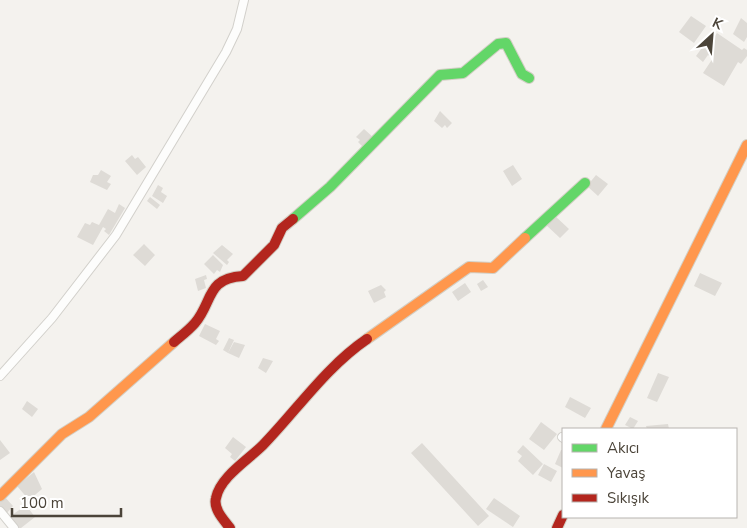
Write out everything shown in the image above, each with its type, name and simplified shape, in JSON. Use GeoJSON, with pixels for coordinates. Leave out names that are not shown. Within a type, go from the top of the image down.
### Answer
{"type":"FeatureCollection","features":[{"type":"Feature","properties":{"kind":"street"},"geometry":{"type":"LineString","coordinates":[[0,376],[52,318],[116,236],[226,52],[237,29],[244,0]]}},
{"type":"Feature","properties":{"kind":"street"},"geometry":{"type":"LineString","coordinates":[[0,496],[62,434],[89,417],[196,322],[203,306],[217,286],[228,277],[242,276],[274,245],[282,228],[330,186],[440,75],[463,73],[498,44],[506,43],[522,74],[529,78]]}},
{"type":"Feature","properties":{"kind":"street"},"geometry":{"type":"LineString","coordinates":[[606,428],[747,145]]}},
{"type":"Feature","properties":{"kind":"street"},"geometry":{"type":"LineString","coordinates":[[230,528],[219,514],[215,500],[220,486],[264,444],[301,400],[362,342],[469,268],[493,268],[585,183]]}},
{"type":"Feature","properties":{"kind":"street"},"geometry":{"type":"LineString","coordinates":[[0,511],[14,528]]}},
{"type":"Feature","properties":{"kind":"building"},"geometry":{"type":"Polygon","coordinates":[[[691,16],[706,26],[694,43],[679,32],[691,16]]]}},
{"type":"Feature","properties":{"kind":"building"},"geometry":{"type":"Polygon","coordinates":[[[741,18],[747,23],[747,37],[744,42],[733,34],[741,18]]]}},
{"type":"Feature","properties":{"kind":"building"},"geometry":{"type":"Polygon","coordinates":[[[717,33],[742,50],[744,48],[747,50],[747,56],[741,64],[738,62],[724,86],[703,73],[713,58],[708,55],[703,62],[696,56],[707,41],[710,43],[717,33]]]}},
{"type":"Feature","properties":{"kind":"building"},"geometry":{"type":"Polygon","coordinates":[[[440,111],[452,123],[447,128],[445,125],[442,128],[434,121],[440,111]]]}},
{"type":"Feature","properties":{"kind":"building"},"geometry":{"type":"Polygon","coordinates":[[[364,129],[374,138],[364,148],[356,137],[364,129]]]}},
{"type":"Feature","properties":{"kind":"building"},"geometry":{"type":"Polygon","coordinates":[[[132,155],[135,159],[138,157],[146,167],[137,175],[125,161],[132,155]]]}},
{"type":"Feature","properties":{"kind":"building"},"geometry":{"type":"Polygon","coordinates":[[[513,165],[522,179],[512,186],[503,171],[513,165]]]}},
{"type":"Feature","properties":{"kind":"building"},"geometry":{"type":"Polygon","coordinates":[[[101,170],[111,176],[107,182],[111,184],[107,190],[90,182],[93,175],[98,175],[101,170]]]}},
{"type":"Feature","properties":{"kind":"building"},"geometry":{"type":"Polygon","coordinates":[[[596,175],[608,184],[598,196],[587,186],[596,175]]]}},
{"type":"Feature","properties":{"kind":"building"},"geometry":{"type":"Polygon","coordinates":[[[158,185],[163,188],[161,192],[167,196],[163,203],[152,196],[158,185]]]}},
{"type":"Feature","properties":{"kind":"building"},"geometry":{"type":"Polygon","coordinates":[[[150,197],[160,205],[157,209],[147,201],[150,197]]]}},
{"type":"Feature","properties":{"kind":"building"},"geometry":{"type":"Polygon","coordinates":[[[119,204],[125,208],[109,235],[104,231],[106,229],[103,227],[93,245],[77,237],[85,223],[90,225],[92,222],[99,225],[108,209],[115,213],[119,204]]]}},
{"type":"Feature","properties":{"kind":"building"},"geometry":{"type":"Polygon","coordinates":[[[554,215],[569,229],[560,238],[545,224],[554,215]]]}},
{"type":"Feature","properties":{"kind":"building"},"geometry":{"type":"Polygon","coordinates":[[[144,244],[155,255],[145,266],[133,255],[144,244]]]}},
{"type":"Feature","properties":{"kind":"building"},"geometry":{"type":"Polygon","coordinates":[[[222,245],[233,254],[227,260],[229,262],[227,265],[213,253],[222,245]]]}},
{"type":"Feature","properties":{"kind":"building"},"geometry":{"type":"Polygon","coordinates":[[[213,255],[223,265],[220,272],[217,270],[214,274],[204,264],[213,255]]]}},
{"type":"Feature","properties":{"kind":"building"},"geometry":{"type":"Polygon","coordinates":[[[700,273],[722,283],[715,296],[694,286],[700,273]]]}},
{"type":"Feature","properties":{"kind":"building"},"geometry":{"type":"Polygon","coordinates":[[[206,275],[207,279],[204,280],[206,288],[198,291],[195,279],[206,275]]]}},
{"type":"Feature","properties":{"kind":"building"},"geometry":{"type":"Polygon","coordinates":[[[483,280],[488,287],[481,291],[477,284],[483,280]]]}},
{"type":"Feature","properties":{"kind":"building"},"geometry":{"type":"Polygon","coordinates":[[[465,283],[471,292],[458,301],[452,292],[465,283]]]}},
{"type":"Feature","properties":{"kind":"building"},"geometry":{"type":"Polygon","coordinates":[[[381,285],[386,290],[384,292],[386,297],[374,303],[368,291],[381,285]]]}},
{"type":"Feature","properties":{"kind":"building"},"geometry":{"type":"Polygon","coordinates":[[[205,324],[220,331],[216,339],[219,341],[216,345],[199,336],[205,324]]]}},
{"type":"Feature","properties":{"kind":"building"},"geometry":{"type":"Polygon","coordinates":[[[229,338],[234,340],[228,353],[223,350],[229,338]]]}},
{"type":"Feature","properties":{"kind":"building"},"geometry":{"type":"Polygon","coordinates":[[[234,342],[245,345],[239,358],[228,353],[234,342]]]}},
{"type":"Feature","properties":{"kind":"building"},"geometry":{"type":"Polygon","coordinates":[[[263,358],[273,361],[266,373],[258,368],[263,358]]]}},
{"type":"Feature","properties":{"kind":"building"},"geometry":{"type":"Polygon","coordinates":[[[658,373],[669,377],[657,402],[647,398],[658,373]]]}},
{"type":"Feature","properties":{"kind":"building"},"geometry":{"type":"Polygon","coordinates":[[[570,397],[591,408],[585,418],[565,407],[570,397]]]}},
{"type":"Feature","properties":{"kind":"building"},"geometry":{"type":"Polygon","coordinates":[[[27,401],[38,409],[32,417],[22,409],[27,401]]]}},
{"type":"Feature","properties":{"kind":"building"},"geometry":{"type":"Polygon","coordinates":[[[630,417],[638,421],[634,428],[625,425],[630,417]]]}},
{"type":"Feature","properties":{"kind":"building"},"geometry":{"type":"Polygon","coordinates":[[[541,422],[557,434],[544,450],[529,439],[541,422]]]}},
{"type":"Feature","properties":{"kind":"building"},"geometry":{"type":"Polygon","coordinates":[[[668,424],[669,428],[647,428],[646,426],[668,424]]]}},
{"type":"Feature","properties":{"kind":"building"},"geometry":{"type":"Polygon","coordinates":[[[233,437],[246,447],[235,461],[230,457],[232,454],[225,448],[233,437]]]}},
{"type":"Feature","properties":{"kind":"building"},"geometry":{"type":"Polygon","coordinates":[[[0,440],[10,453],[0,460],[0,440]]]}},
{"type":"Feature","properties":{"kind":"building"},"geometry":{"type":"Polygon","coordinates":[[[422,443],[489,516],[478,526],[411,453],[422,443]]]}},
{"type":"Feature","properties":{"kind":"building"},"geometry":{"type":"Polygon","coordinates":[[[523,445],[543,464],[533,475],[518,461],[522,456],[517,452],[523,445]]]}},
{"type":"Feature","properties":{"kind":"building"},"geometry":{"type":"Polygon","coordinates":[[[561,450],[562,450],[562,468],[555,464],[561,450]]]}},
{"type":"Feature","properties":{"kind":"building"},"geometry":{"type":"Polygon","coordinates":[[[544,464],[557,471],[551,482],[538,475],[544,464]]]}},
{"type":"Feature","properties":{"kind":"building"},"geometry":{"type":"Polygon","coordinates":[[[34,472],[42,489],[29,500],[17,486],[34,472]]]}},
{"type":"Feature","properties":{"kind":"building"},"geometry":{"type":"Polygon","coordinates":[[[4,496],[13,506],[6,514],[0,508],[0,500],[4,496]]]}},
{"type":"Feature","properties":{"kind":"building"},"geometry":{"type":"Polygon","coordinates":[[[494,498],[520,516],[513,527],[486,509],[494,498]]]}},
{"type":"Feature","properties":{"kind":"building"},"geometry":{"type":"Polygon","coordinates":[[[26,505],[35,517],[21,528],[16,528],[8,518],[26,505]]]}},
{"type":"Feature","properties":{"kind":"traffic: fast"},"geometry":{"type":"LineString","coordinates":[[293,219],[330,187],[440,75],[463,73],[498,44],[506,43],[522,74],[529,78]]}},
{"type":"Feature","properties":{"kind":"traffic: fast"},"geometry":{"type":"LineString","coordinates":[[525,238],[585,183]]}},
{"type":"Feature","properties":{"kind":"traffic: slow"},"geometry":{"type":"LineString","coordinates":[[606,428],[747,145]]}},
{"type":"Feature","properties":{"kind":"traffic: slow"},"geometry":{"type":"LineString","coordinates":[[367,339],[469,267],[493,268],[525,238]]}},
{"type":"Feature","properties":{"kind":"traffic: slow"},"geometry":{"type":"LineString","coordinates":[[0,496],[62,434],[89,417],[174,342]]}},
{"type":"Feature","properties":{"kind":"traffic: jam"},"geometry":{"type":"LineString","coordinates":[[174,342],[195,323],[216,286],[222,281],[243,276],[274,245],[282,228],[293,219]]}},
{"type":"Feature","properties":{"kind":"traffic: jam"},"geometry":{"type":"LineString","coordinates":[[230,528],[220,514],[215,502],[223,483],[235,469],[276,432],[338,362],[367,339]]}},
{"type":"Feature","properties":{"kind":"traffic: jam"},"geometry":{"type":"LineString","coordinates":[[557,528],[562,517]]}}]}
